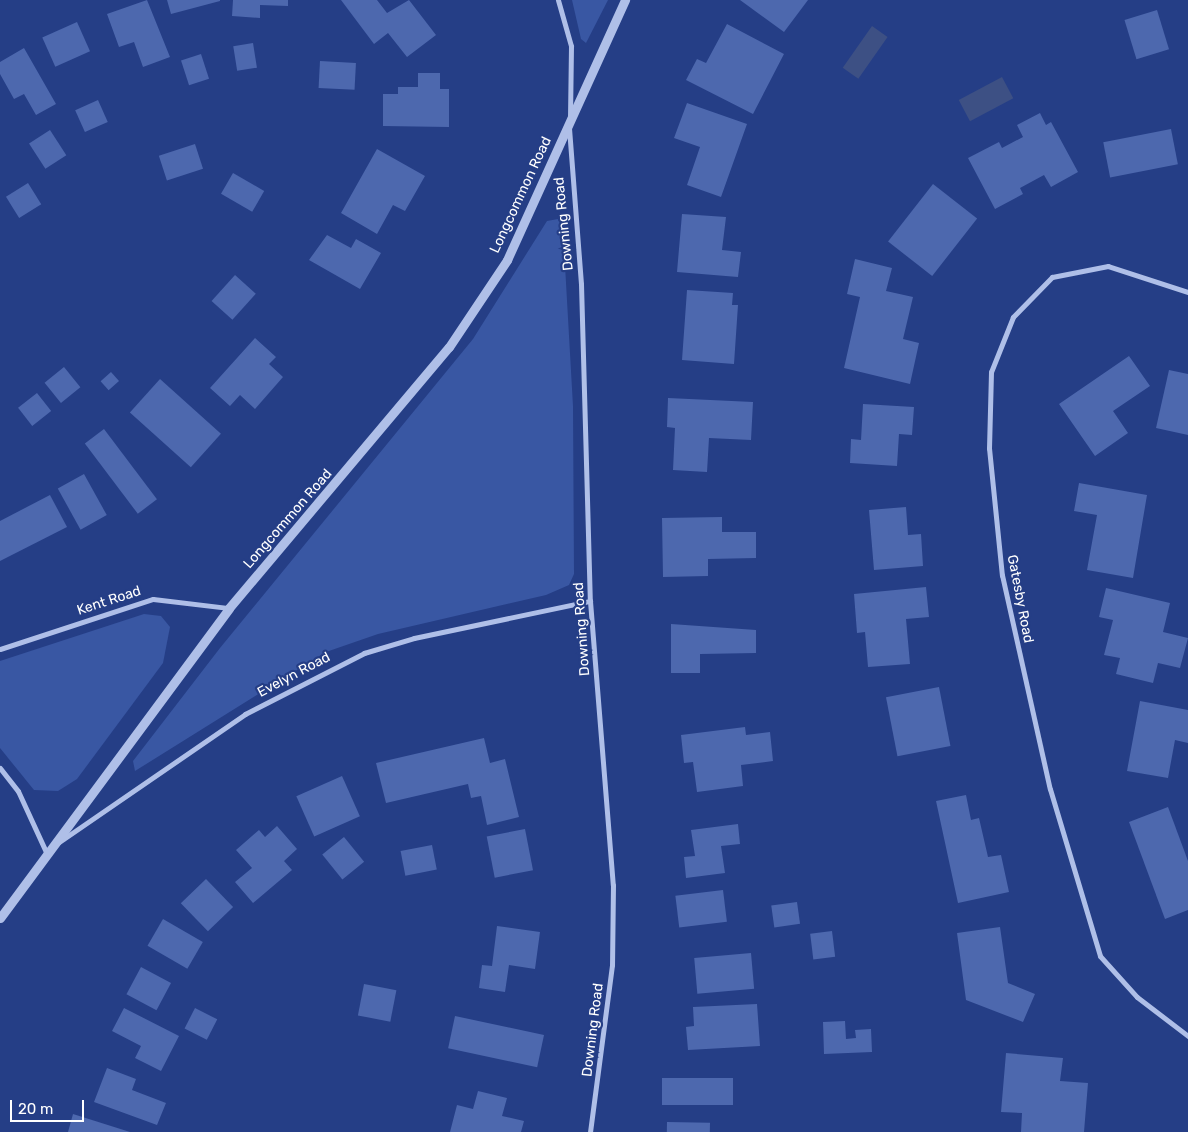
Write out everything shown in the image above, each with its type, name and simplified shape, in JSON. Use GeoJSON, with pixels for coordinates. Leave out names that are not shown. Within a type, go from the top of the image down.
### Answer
{"type":"FeatureCollection","features":[{"type":"Feature","properties":{"kind":"street","name":"Longcommon Road"},"geometry":{"type":"LineString","coordinates":[[558,0],[573,68],[570,122]]}},
{"type":"Feature","properties":{"kind":"street","name":"Longcommon Road"},"geometry":{"type":"LineString","coordinates":[[0,918],[46,852],[229,608],[449,347],[506,260],[625,0]]}},
{"type":"Feature","properties":{"kind":"street","name":"Downing Road"},"geometry":{"type":"LineString","coordinates":[[570,122],[581,284],[590,601],[613,885],[612,965],[590,1132]]}},
{"type":"Feature","properties":{"kind":"street","name":"Gatesby Road"},"geometry":{"type":"LineString","coordinates":[[1188,292],[1108,266],[1052,277],[1013,317],[992,372],[989,448],[1006,594],[1050,789],[1100,956],[1137,998],[1188,1036]]}},
{"type":"Feature","properties":{"kind":"street","name":"Kent Road"},"geometry":{"type":"LineString","coordinates":[[0,649],[153,599],[229,608]]}},
{"type":"Feature","properties":{"kind":"street","name":"Evelyn Road"},"geometry":{"type":"LineString","coordinates":[[46,852],[245,714],[314,676],[364,653],[414,638],[590,601]]}},
{"type":"Feature","properties":{"kind":"street"},"geometry":{"type":"LineString","coordinates":[[0,768],[18,791],[46,852]]}},
{"type":"Feature","properties":{"kind":"shaded area"},"geometry":{"type":"Polygon","coordinates":[[[572,0],[608,0],[586,43],[581,39],[572,0]]]}},
{"type":"Feature","properties":{"kind":"shaded area"},"geometry":{"type":"Polygon","coordinates":[[[872,26],[888,37],[858,79],[843,68],[872,26]]]}},
{"type":"Feature","properties":{"kind":"shaded area"},"geometry":{"type":"Polygon","coordinates":[[[1002,77],[1013,98],[970,121],[959,100],[1002,77]]]}},
{"type":"Feature","properties":{"kind":"shaded area"},"geometry":{"type":"Polygon","coordinates":[[[558,219],[563,230],[573,406],[574,574],[569,585],[546,595],[378,634],[326,652],[135,771],[133,761],[220,648],[473,339],[547,221],[558,219]]]}},
{"type":"Feature","properties":{"kind":"shaded area"},"geometry":{"type":"Polygon","coordinates":[[[144,614],[161,616],[170,627],[163,663],[77,779],[58,791],[34,790],[0,748],[0,661],[144,614]]]}},
{"type":"Feature","properties":{"kind":"building"},"geometry":{"type":"Polygon","coordinates":[[[147,0],[170,57],[143,67],[134,42],[119,47],[107,14],[147,0]]]}},
{"type":"Feature","properties":{"kind":"building"},"geometry":{"type":"Polygon","coordinates":[[[167,0],[220,0],[220,1],[171,14],[167,0]]]}},
{"type":"Feature","properties":{"kind":"building"},"geometry":{"type":"Polygon","coordinates":[[[233,0],[288,0],[288,6],[260,5],[260,18],[232,16],[233,0]]]}},
{"type":"Feature","properties":{"kind":"building"},"geometry":{"type":"Polygon","coordinates":[[[341,0],[377,0],[387,13],[409,0],[436,35],[407,57],[388,33],[374,44],[341,0]]]}},
{"type":"Feature","properties":{"kind":"building"},"geometry":{"type":"Polygon","coordinates":[[[740,0],[808,0],[784,32],[740,0]]]}},
{"type":"Feature","properties":{"kind":"building"},"geometry":{"type":"Polygon","coordinates":[[[1157,10],[1169,49],[1136,59],[1124,20],[1157,10]]]}},
{"type":"Feature","properties":{"kind":"building"},"geometry":{"type":"Polygon","coordinates":[[[77,22],[90,51],[55,67],[42,37],[77,22]]]}},
{"type":"Feature","properties":{"kind":"building"},"geometry":{"type":"Polygon","coordinates":[[[727,24],[784,54],[753,114],[686,80],[697,59],[706,63],[727,24]]]}},
{"type":"Feature","properties":{"kind":"building"},"geometry":{"type":"Polygon","coordinates":[[[253,43],[257,68],[237,71],[233,46],[253,43]]]}},
{"type":"Feature","properties":{"kind":"building"},"geometry":{"type":"Polygon","coordinates":[[[24,48],[56,104],[36,115],[24,94],[14,99],[0,74],[0,62],[24,48]]]}},
{"type":"Feature","properties":{"kind":"building"},"geometry":{"type":"Polygon","coordinates":[[[201,54],[209,79],[189,85],[181,60],[201,54]]]}},
{"type":"Feature","properties":{"kind":"building"},"geometry":{"type":"Polygon","coordinates":[[[320,61],[356,63],[355,90],[319,88],[320,61]]]}},
{"type":"Feature","properties":{"kind":"building"},"geometry":{"type":"Polygon","coordinates":[[[418,73],[440,73],[440,89],[449,89],[449,127],[383,126],[383,94],[398,94],[398,87],[418,87],[418,73]]]}},
{"type":"Feature","properties":{"kind":"building"},"geometry":{"type":"Polygon","coordinates":[[[98,100],[108,122],[85,132],[75,110],[98,100]]]}},
{"type":"Feature","properties":{"kind":"building"},"geometry":{"type":"Polygon","coordinates":[[[687,103],[747,124],[721,197],[687,185],[700,147],[674,138],[687,103]]]}},
{"type":"Feature","properties":{"kind":"building"},"geometry":{"type":"Polygon","coordinates":[[[1040,113],[1046,125],[1051,122],[1078,172],[1051,187],[1044,175],[1020,188],[1023,194],[995,209],[968,158],[999,142],[1002,148],[1023,137],[1017,125],[1040,113]]]}},
{"type":"Feature","properties":{"kind":"building"},"geometry":{"type":"Polygon","coordinates":[[[1171,129],[1178,164],[1110,178],[1103,142],[1171,129]]]}},
{"type":"Feature","properties":{"kind":"building"},"geometry":{"type":"Polygon","coordinates":[[[50,130],[66,155],[45,169],[29,144],[50,130]]]}},
{"type":"Feature","properties":{"kind":"building"},"geometry":{"type":"Polygon","coordinates":[[[195,144],[203,169],[167,180],[159,156],[195,144]]]}},
{"type":"Feature","properties":{"kind":"building"},"geometry":{"type":"Polygon","coordinates":[[[377,149],[425,176],[405,211],[393,205],[377,234],[341,213],[377,149]]]}},
{"type":"Feature","properties":{"kind":"building"},"geometry":{"type":"Polygon","coordinates":[[[233,173],[264,191],[252,212],[221,194],[233,173]]]}},
{"type":"Feature","properties":{"kind":"building"},"geometry":{"type":"Polygon","coordinates":[[[28,183],[41,204],[19,218],[6,197],[28,183]]]}},
{"type":"Feature","properties":{"kind":"building"},"geometry":{"type":"Polygon","coordinates":[[[933,184],[977,218],[932,276],[888,242],[933,184]]]}},
{"type":"Feature","properties":{"kind":"building"},"geometry":{"type":"Polygon","coordinates":[[[682,214],[726,217],[722,250],[741,252],[738,277],[677,272],[682,214]]]}},
{"type":"Feature","properties":{"kind":"building"},"geometry":{"type":"Polygon","coordinates":[[[327,235],[351,248],[356,239],[381,253],[360,289],[309,260],[327,235]]]}},
{"type":"Feature","properties":{"kind":"building"},"geometry":{"type":"Polygon","coordinates":[[[855,259],[892,268],[886,291],[913,297],[903,339],[919,343],[910,384],[844,368],[860,297],[847,294],[855,259]]]}},
{"type":"Feature","properties":{"kind":"building"},"geometry":{"type":"Polygon","coordinates":[[[235,275],[256,294],[232,320],[212,301],[235,275]]]}},
{"type":"Feature","properties":{"kind":"building"},"geometry":{"type":"Polygon","coordinates":[[[687,290],[733,293],[732,305],[738,305],[734,364],[682,360],[687,290]]]}},
{"type":"Feature","properties":{"kind":"building"},"geometry":{"type":"Polygon","coordinates":[[[255,338],[276,357],[269,364],[283,377],[255,409],[240,395],[230,406],[210,388],[255,338]]]}},
{"type":"Feature","properties":{"kind":"building"},"geometry":{"type":"Polygon","coordinates":[[[1129,356],[1150,386],[1113,411],[1128,433],[1095,456],[1059,404],[1129,356]]]}},
{"type":"Feature","properties":{"kind":"building"},"geometry":{"type":"Polygon","coordinates":[[[64,367],[80,387],[61,403],[45,383],[64,367]]]}},
{"type":"Feature","properties":{"kind":"building"},"geometry":{"type":"Polygon","coordinates":[[[1169,370],[1188,374],[1188,435],[1156,428],[1169,370]]]}},
{"type":"Feature","properties":{"kind":"building"},"geometry":{"type":"Polygon","coordinates":[[[111,372],[119,381],[109,390],[101,381],[111,372]]]}},
{"type":"Feature","properties":{"kind":"building"},"geometry":{"type":"Polygon","coordinates":[[[160,379],[221,434],[191,467],[130,412],[160,379]]]}},
{"type":"Feature","properties":{"kind":"building"},"geometry":{"type":"Polygon","coordinates":[[[37,393],[51,411],[32,426],[18,408],[37,393]]]}},
{"type":"Feature","properties":{"kind":"building"},"geometry":{"type":"Polygon","coordinates":[[[668,398],[753,402],[751,440],[709,438],[707,472],[673,470],[675,428],[667,427],[668,398]]]}},
{"type":"Feature","properties":{"kind":"building"},"geometry":{"type":"Polygon","coordinates":[[[863,404],[914,407],[912,435],[899,434],[897,466],[850,463],[851,439],[861,440],[863,404]]]}},
{"type":"Feature","properties":{"kind":"building"},"geometry":{"type":"Polygon","coordinates":[[[104,429],[157,499],[138,514],[85,443],[104,429]]]}},
{"type":"Feature","properties":{"kind":"building"},"geometry":{"type":"Polygon","coordinates":[[[84,474],[107,515],[81,530],[58,489],[84,474]]]}},
{"type":"Feature","properties":{"kind":"building"},"geometry":{"type":"Polygon","coordinates":[[[1079,483],[1147,495],[1133,578],[1087,570],[1097,515],[1074,511],[1079,483]]]}},
{"type":"Feature","properties":{"kind":"building"},"geometry":{"type":"Polygon","coordinates":[[[50,495],[67,527],[0,561],[0,521],[50,495]]]}},
{"type":"Feature","properties":{"kind":"building"},"geometry":{"type":"Polygon","coordinates":[[[906,507],[908,535],[921,534],[923,566],[874,570],[869,510],[906,507]]]}},
{"type":"Feature","properties":{"kind":"building"},"geometry":{"type":"Polygon","coordinates":[[[722,517],[722,532],[756,532],[756,558],[708,559],[708,576],[663,577],[662,518],[722,517]]]}},
{"type":"Feature","properties":{"kind":"building"},"geometry":{"type":"Polygon","coordinates":[[[926,587],[929,617],[906,619],[910,664],[868,667],[865,632],[857,633],[854,594],[926,587]]]}},
{"type":"Feature","properties":{"kind":"building"},"geometry":{"type":"Polygon","coordinates":[[[1106,588],[1170,603],[1163,632],[1188,638],[1180,668],[1158,663],[1153,683],[1116,674],[1120,658],[1104,655],[1113,620],[1099,617],[1106,588]]]}},
{"type":"Feature","properties":{"kind":"building"},"geometry":{"type":"Polygon","coordinates":[[[671,624],[756,630],[756,653],[700,654],[700,673],[671,673],[671,624]]]}},
{"type":"Feature","properties":{"kind":"building"},"geometry":{"type":"Polygon","coordinates":[[[939,687],[950,746],[897,756],[886,697],[939,687]]]}},
{"type":"Feature","properties":{"kind":"building"},"geometry":{"type":"Polygon","coordinates":[[[1140,701],[1188,710],[1188,743],[1175,740],[1168,778],[1127,771],[1140,701]]]}},
{"type":"Feature","properties":{"kind":"building"},"geometry":{"type":"Polygon","coordinates":[[[745,727],[746,735],[770,732],[773,761],[741,765],[743,786],[697,792],[693,762],[684,763],[681,735],[745,727]]]}},
{"type":"Feature","properties":{"kind":"building"},"geometry":{"type":"Polygon","coordinates":[[[484,738],[490,763],[505,759],[519,817],[487,825],[481,796],[471,798],[468,784],[386,803],[376,763],[484,738]]]}},
{"type":"Feature","properties":{"kind":"building"},"geometry":{"type":"Polygon","coordinates":[[[342,776],[360,816],[314,837],[296,796],[342,776]]]}},
{"type":"Feature","properties":{"kind":"building"},"geometry":{"type":"Polygon","coordinates":[[[966,795],[971,820],[979,818],[988,857],[1001,855],[1009,892],[958,903],[936,801],[966,795]]]}},
{"type":"Feature","properties":{"kind":"building"},"geometry":{"type":"Polygon","coordinates":[[[1168,807],[1188,861],[1188,910],[1165,919],[1129,822],[1168,807]]]}},
{"type":"Feature","properties":{"kind":"building"},"geometry":{"type":"Polygon","coordinates":[[[738,824],[740,844],[721,846],[725,873],[686,878],[684,857],[695,856],[691,830],[738,824]]]}},
{"type":"Feature","properties":{"kind":"building"},"geometry":{"type":"Polygon","coordinates":[[[277,826],[297,849],[284,861],[292,870],[253,903],[235,882],[252,868],[236,850],[259,830],[265,837],[277,826]]]}},
{"type":"Feature","properties":{"kind":"building"},"geometry":{"type":"Polygon","coordinates":[[[525,829],[533,870],[495,878],[487,836],[525,829]]]}},
{"type":"Feature","properties":{"kind":"building"},"geometry":{"type":"Polygon","coordinates":[[[344,837],[364,862],[342,879],[322,855],[344,837]]]}},
{"type":"Feature","properties":{"kind":"building"},"geometry":{"type":"Polygon","coordinates":[[[432,845],[437,870],[405,876],[401,851],[432,845]]]}},
{"type":"Feature","properties":{"kind":"building"},"geometry":{"type":"Polygon","coordinates":[[[206,879],[233,907],[208,931],[181,903],[206,879]]]}},
{"type":"Feature","properties":{"kind":"building"},"geometry":{"type":"Polygon","coordinates":[[[723,890],[727,922],[679,928],[675,896],[723,890]]]}},
{"type":"Feature","properties":{"kind":"building"},"geometry":{"type":"Polygon","coordinates":[[[797,902],[800,924],[774,927],[771,906],[797,902]]]}},
{"type":"Feature","properties":{"kind":"building"},"geometry":{"type":"Polygon","coordinates":[[[163,919],[203,942],[187,969],[148,946],[163,919]]]}},
{"type":"Feature","properties":{"kind":"building"},"geometry":{"type":"Polygon","coordinates":[[[497,926],[540,932],[535,969],[509,965],[505,992],[479,988],[482,965],[492,966],[497,926]]]}},
{"type":"Feature","properties":{"kind":"building"},"geometry":{"type":"Polygon","coordinates":[[[1000,927],[1008,983],[1035,994],[1023,1022],[966,1000],[957,933],[1000,927]]]}},
{"type":"Feature","properties":{"kind":"building"},"geometry":{"type":"Polygon","coordinates":[[[832,931],[835,957],[813,959],[810,934],[832,931]]]}},
{"type":"Feature","properties":{"kind":"building"},"geometry":{"type":"Polygon","coordinates":[[[751,953],[754,989],[697,994],[694,958],[751,953]]]}},
{"type":"Feature","properties":{"kind":"building"},"geometry":{"type":"Polygon","coordinates":[[[141,967],[171,983],[156,1010],[126,994],[141,967]]]}},
{"type":"Feature","properties":{"kind":"building"},"geometry":{"type":"Polygon","coordinates":[[[364,984],[396,990],[390,1022],[358,1015],[364,984]]]}},
{"type":"Feature","properties":{"kind":"building"},"geometry":{"type":"Polygon","coordinates":[[[757,1004],[760,1046],[688,1050],[686,1027],[694,1026],[693,1007],[757,1004]]]}},
{"type":"Feature","properties":{"kind":"building"},"geometry":{"type":"Polygon","coordinates":[[[124,1008],[179,1036],[161,1071],[135,1058],[141,1046],[112,1031],[124,1008]]]}},
{"type":"Feature","properties":{"kind":"building"},"geometry":{"type":"Polygon","coordinates":[[[195,1008],[217,1019],[207,1040],[185,1028],[195,1008]]]}},
{"type":"Feature","properties":{"kind":"building"},"geometry":{"type":"Polygon","coordinates":[[[455,1016],[544,1035],[537,1067],[448,1048],[455,1016]]]}},
{"type":"Feature","properties":{"kind":"building"},"geometry":{"type":"Polygon","coordinates":[[[845,1021],[846,1039],[856,1038],[855,1030],[871,1029],[872,1052],[824,1054],[823,1022],[845,1021]]]}},
{"type":"Feature","properties":{"kind":"building"},"geometry":{"type":"Polygon","coordinates":[[[1006,1053],[1063,1058],[1060,1081],[1088,1083],[1084,1132],[1021,1132],[1022,1113],[1001,1112],[1006,1053]]]}},
{"type":"Feature","properties":{"kind":"building"},"geometry":{"type":"Polygon","coordinates":[[[107,1068],[136,1079],[132,1090],[166,1103],[157,1125],[94,1102],[107,1068]]]}},
{"type":"Feature","properties":{"kind":"building"},"geometry":{"type":"Polygon","coordinates":[[[662,1078],[733,1078],[733,1105],[662,1105],[662,1078]]]}},
{"type":"Feature","properties":{"kind":"building"},"geometry":{"type":"Polygon","coordinates":[[[478,1091],[507,1098],[502,1116],[524,1121],[521,1132],[450,1132],[457,1105],[473,1109],[478,1091]]]}},
{"type":"Feature","properties":{"kind":"building"},"geometry":{"type":"Polygon","coordinates":[[[73,1114],[130,1132],[68,1132],[73,1114]]]}},
{"type":"Feature","properties":{"kind":"building"},"geometry":{"type":"Polygon","coordinates":[[[667,1122],[710,1123],[710,1132],[667,1132],[667,1122]]]}}]}
